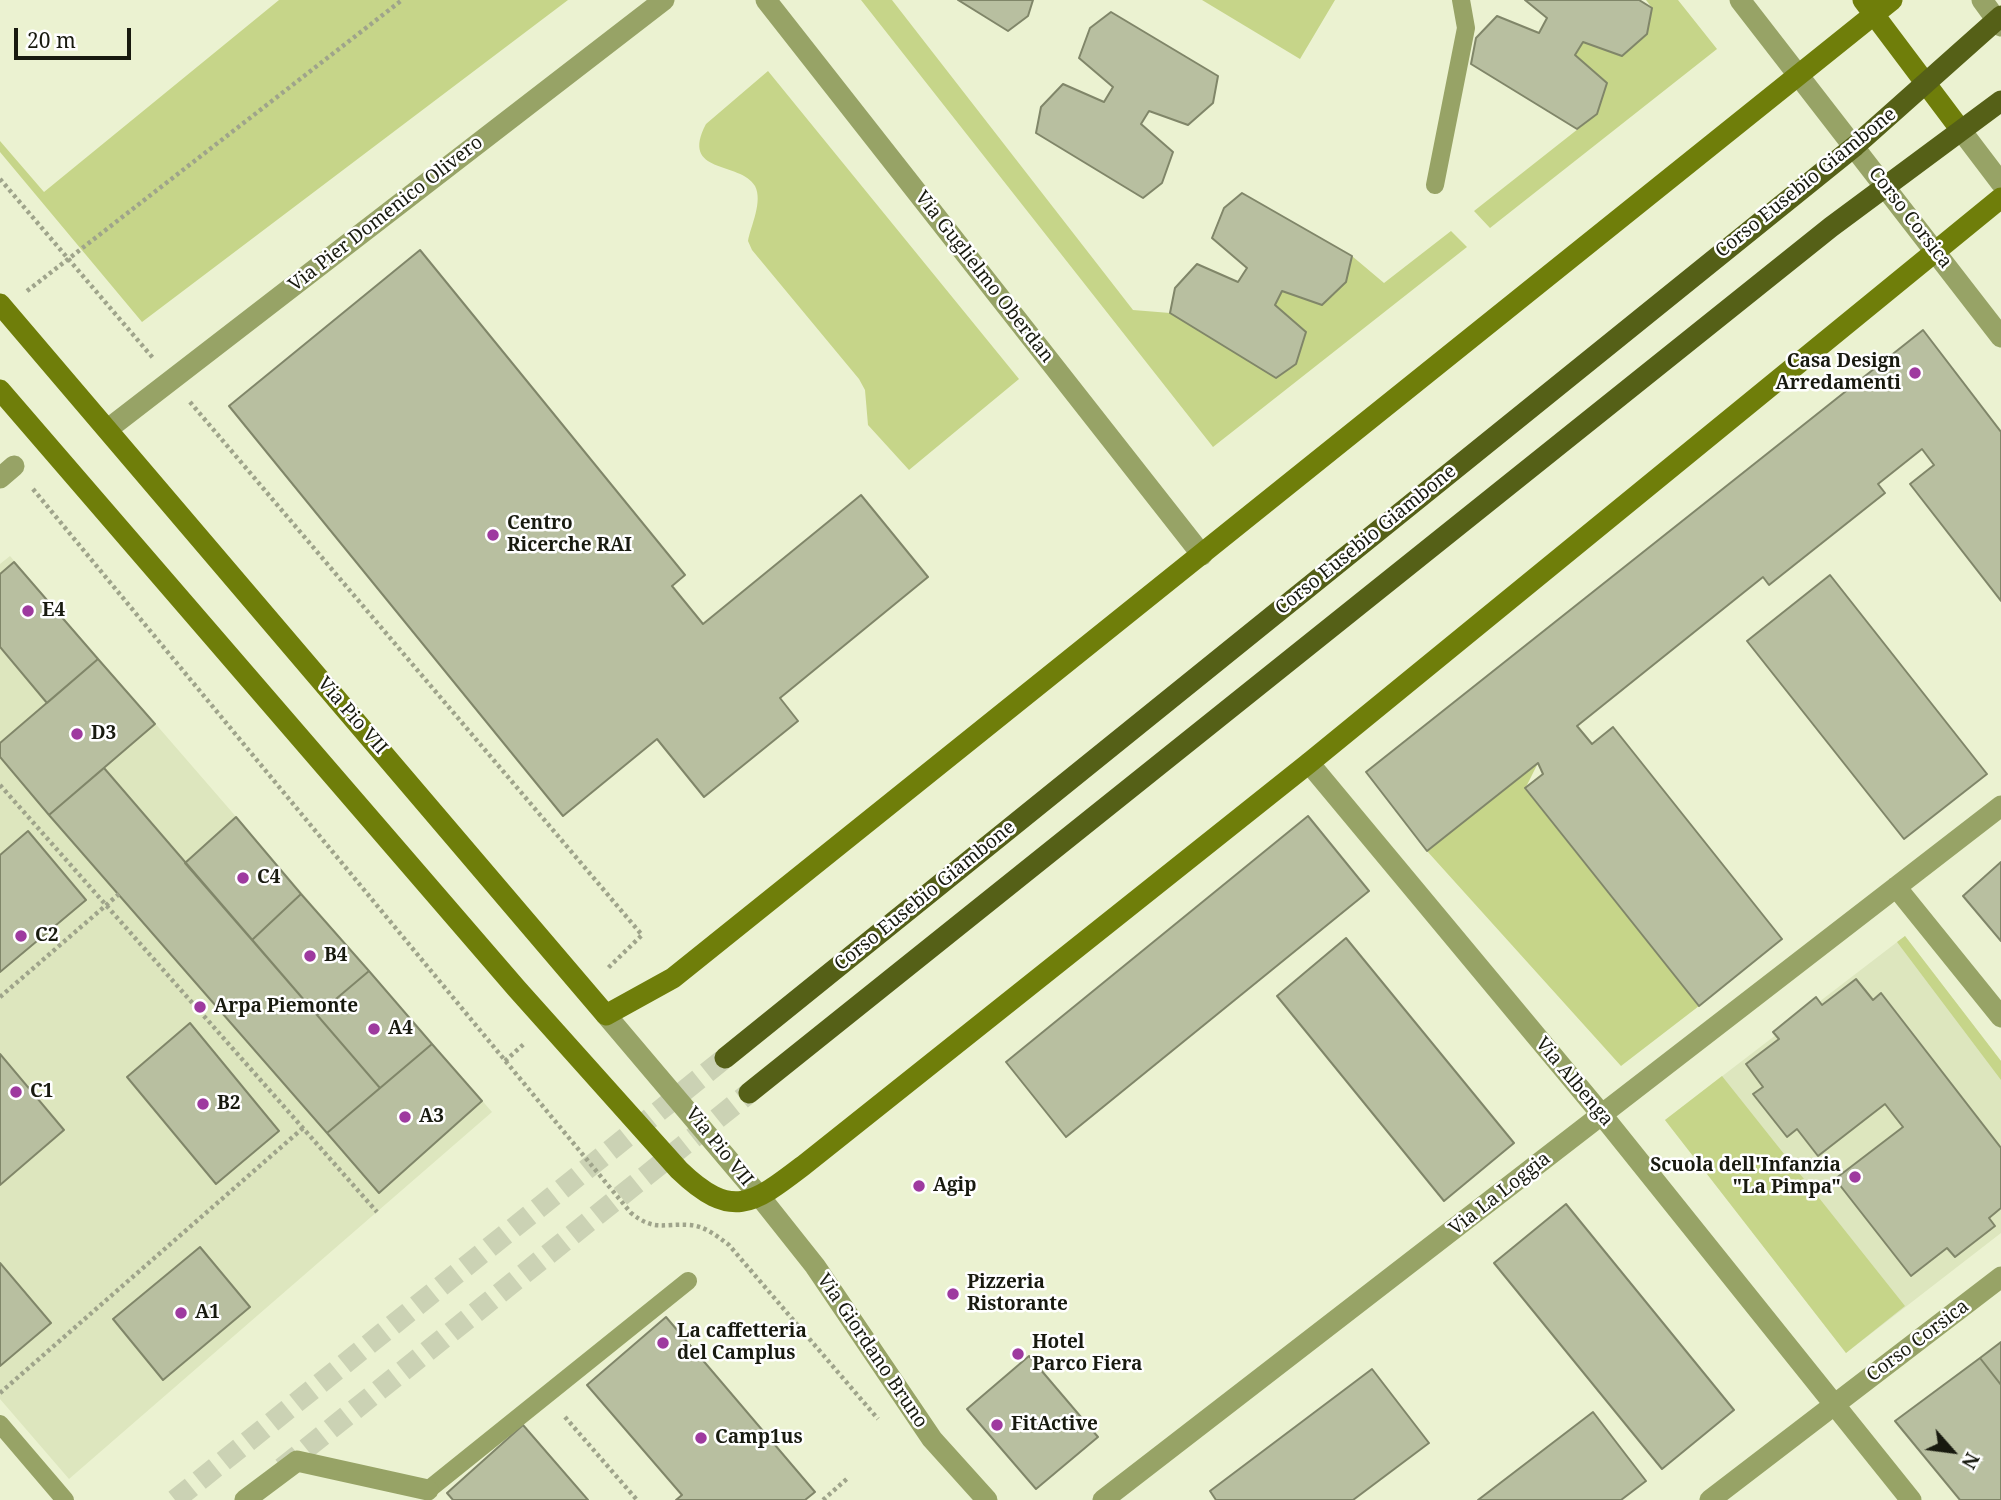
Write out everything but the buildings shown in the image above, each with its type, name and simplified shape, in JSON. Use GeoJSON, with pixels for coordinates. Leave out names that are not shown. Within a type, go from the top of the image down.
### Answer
{"type":"FeatureCollection","features":[{"type":"Feature","properties":{"kind":"main road","name":"Corso Eusebio Giambone"},"geometry":{"type":"LineString","coordinates":[[726,1058],[1855,146],[1999,20]]}},
{"type":"Feature","properties":{"kind":"main road"},"geometry":{"type":"LineString","coordinates":[[749,1093],[1884,185],[2001,101]]}},
{"type":"Feature","properties":{"kind":"street","name":"Via Pier Domenico Olivero"},"geometry":{"type":"LineString","coordinates":[[108,429],[664,0]]}},
{"type":"Feature","properties":{"kind":"street","name":"Via Guglielmo Oberdan"},"geometry":{"type":"LineString","coordinates":[[766,0],[1202,555]]}},
{"type":"Feature","properties":{"kind":"street","name":"Corso Corsica"},"geometry":{"type":"LineString","coordinates":[[1740,0],[2001,337]]}},
{"type":"Feature","properties":{"kind":"street"},"geometry":{"type":"LineString","coordinates":[[606,1015],[673,978],[1800,76],[1868,7],[1892,0]]}},
{"type":"Feature","properties":{"kind":"street"},"geometry":{"type":"LineString","coordinates":[[1982,0],[1999,20]]}},
{"type":"Feature","properties":{"kind":"street"},"geometry":{"type":"LineString","coordinates":[[1868,7],[2001,183]]}},
{"type":"Feature","properties":{"kind":"street"},"geometry":{"type":"LineString","coordinates":[[761,1198],[1309,763],[2001,198]]}},
{"type":"Feature","properties":{"kind":"street","name":"Via Pio VII"},"geometry":{"type":"LineString","coordinates":[[0,390],[517,989],[679,1170],[700,1191],[730,1202],[748,1202],[761,1198],[2,307]]}},
{"type":"Feature","properties":{"kind":"street","name":"Via Albenga"},"geometry":{"type":"LineString","coordinates":[[1309,763],[1602,1115],[1911,1500]]}},
{"type":"Feature","properties":{"kind":"street","name":"Via La Loggia"},"geometry":{"type":"LineString","coordinates":[[1103,1500],[2001,806]]}},
{"type":"Feature","properties":{"kind":"street"},"geometry":{"type":"LineString","coordinates":[[1896,887],[2001,1017]]}},
{"type":"Feature","properties":{"kind":"street","name":"Via Giordano Bruno"},"geometry":{"type":"LineString","coordinates":[[761,1198],[814,1266],[932,1439],[987,1500]]}},
{"type":"Feature","properties":{"kind":"street","name":"Corso Corsica"},"geometry":{"type":"LineString","coordinates":[[1835,1405],[2001,1278]]}},
{"type":"Feature","properties":{"kind":"street"},"geometry":{"type":"LineString","coordinates":[[1710,1500],[1835,1405]]}},
{"type":"Feature","properties":{"kind":"street"},"geometry":{"type":"LineString","coordinates":[[245,1500],[297,1461],[428,1490]]}},
{"type":"Feature","properties":{"kind":"lane"},"geometry":{"type":"LineString","coordinates":[[1435,185],[1466,28],[1461,0]]}},
{"type":"Feature","properties":{"kind":"lane"},"geometry":{"type":"LineString","coordinates":[[428,1490],[688,1281]]}},
{"type":"Feature","properties":{"kind":"lane"},"geometry":{"type":"LineString","coordinates":[[0,1424],[65,1500]]}},
{"type":"Feature","properties":{"kind":"path"},"geometry":{"type":"LineString","coordinates":[[2,307],[68,259],[402,0]]}},
{"type":"Feature","properties":{"kind":"path"},"geometry":{"type":"LineString","coordinates":[[0,179],[642,935],[584,990]]}},
{"type":"Feature","properties":{"kind":"path"},"geometry":{"type":"LineString","coordinates":[[7,472],[631,1213],[644,1223],[659,1227],[690,1225],[710,1231],[729,1245],[879,1420]]}},
{"type":"Feature","properties":{"kind":"path"},"geometry":{"type":"LineString","coordinates":[[0,785],[377,1212]]}},
{"type":"Feature","properties":{"kind":"path"},"geometry":{"type":"LineString","coordinates":[[0,997],[119,894]]}},
{"type":"Feature","properties":{"kind":"path"},"geometry":{"type":"LineString","coordinates":[[0,1393],[303,1128]]}},
{"type":"Feature","properties":{"kind":"path"},"geometry":{"type":"LineString","coordinates":[[546,1395],[637,1500]]}},
{"type":"Feature","properties":{"kind":"path"},"geometry":{"type":"LineString","coordinates":[[822,1500],[849,1477]]}},
{"type":"Feature","properties":{"kind":"shaded area","name":"Arpa Piemonte"},"geometry":{"type":"Polygon","coordinates":[[[10,556],[492,1112],[69,1479],[0,1399],[0,564],[10,556]]]}},
{"type":"Feature","properties":{"kind":"shaded area","name":"Scuola dell'Infanzia \"La Pimpa\""},"geometry":{"type":"Polygon","coordinates":[[[1905,936],[2001,1061],[2001,1233],[1846,1353],[1665,1120],[1905,936]]]}},
{"type":"Feature","properties":{"kind":"green space"},"geometry":{"type":"Polygon","coordinates":[[[279,0],[568,0],[142,322],[0,152],[0,141],[44,192],[279,0]]]}},
{"type":"Feature","properties":{"kind":"green space"},"geometry":{"type":"Polygon","coordinates":[[[861,0],[892,0],[1133,310],[1170,313],[1276,378],[1296,364],[1306,332],[1275,305],[1282,291],[1322,305],[1346,282],[1352,256],[1384,283],[1451,231],[1467,247],[1213,447],[861,0]]]}},
{"type":"Feature","properties":{"kind":"green space"},"geometry":{"type":"Polygon","coordinates":[[[1202,0],[1335,0],[1300,59],[1202,0]]]}},
{"type":"Feature","properties":{"kind":"green space"},"geometry":{"type":"Polygon","coordinates":[[[1646,0],[1678,0],[1717,49],[1490,228],[1474,211],[1597,114],[1607,83],[1575,55],[1583,42],[1622,56],[1647,33],[1652,8],[1646,0]]]}},
{"type":"Feature","properties":{"kind":"green space"},"geometry":{"type":"Polygon","coordinates":[[[768,71],[1019,379],[909,470],[868,425],[865,390],[859,379],[752,250],[748,241],[758,199],[755,186],[748,178],[715,165],[700,152],[700,140],[706,124],[768,71]]]}},
{"type":"Feature","properties":{"kind":"green space"},"geometry":{"type":"Polygon","coordinates":[[[1538,763],[1525,789],[1699,1006],[1621,1066],[1427,851],[1538,763]]]}},
{"type":"Feature","properties":{"kind":"green space"},"geometry":{"type":"Polygon","coordinates":[[[1905,936],[2001,1061],[2001,1080],[1897,942],[1905,936]]]}},
{"type":"Feature","properties":{"kind":"green space"},"geometry":{"type":"Polygon","coordinates":[[[1722,1076],[1905,1306],[1846,1353],[1665,1120],[1722,1076]]]}},
{"type":"Feature","properties":{"kind":"tunnel"},"geometry":{"type":"LineString","coordinates":[[175,1500],[725,1058]]}},
{"type":"Feature","properties":{"kind":"tunnel"},"geometry":{"type":"LineString","coordinates":[[282,1468],[749,1093]]}},
{"type":"Feature","properties":{"kind":"place","name":"Casa Design Arredamenti"},"geometry":{"type":"Point","coordinates":[1915,373]}},
{"type":"Feature","properties":{"kind":"place","name":"Centro Ricerche RAI"},"geometry":{"type":"Point","coordinates":[493,535]}},
{"type":"Feature","properties":{"kind":"place","name":"E4"},"geometry":{"type":"Point","coordinates":[28,611]}},
{"type":"Feature","properties":{"kind":"place","name":"D3"},"geometry":{"type":"Point","coordinates":[77,734]}},
{"type":"Feature","properties":{"kind":"place","name":"C4"},"geometry":{"type":"Point","coordinates":[243,878]}},
{"type":"Feature","properties":{"kind":"place","name":"C2"},"geometry":{"type":"Point","coordinates":[21,936]}},
{"type":"Feature","properties":{"kind":"place","name":"B4"},"geometry":{"type":"Point","coordinates":[310,956]}},
{"type":"Feature","properties":{"kind":"place","name":"Arpa Piemonte"},"geometry":{"type":"Point","coordinates":[200,1007]}},
{"type":"Feature","properties":{"kind":"place","name":"A4"},"geometry":{"type":"Point","coordinates":[374,1029]}},
{"type":"Feature","properties":{"kind":"place","name":"C1"},"geometry":{"type":"Point","coordinates":[16,1092]}},
{"type":"Feature","properties":{"kind":"place","name":"B2"},"geometry":{"type":"Point","coordinates":[203,1104]}},
{"type":"Feature","properties":{"kind":"place","name":"A3"},"geometry":{"type":"Point","coordinates":[405,1117]}},
{"type":"Feature","properties":{"kind":"place","name":"Scuola dell'Infanzia \"La Pimpa\""},"geometry":{"type":"Point","coordinates":[1855,1177]}},
{"type":"Feature","properties":{"kind":"place","name":"Agip"},"geometry":{"type":"Point","coordinates":[919,1186]}},
{"type":"Feature","properties":{"kind":"place","name":"Pizzeria Ristorante"},"geometry":{"type":"Point","coordinates":[953,1294]}},
{"type":"Feature","properties":{"kind":"place","name":"A1"},"geometry":{"type":"Point","coordinates":[181,1313]}},
{"type":"Feature","properties":{"kind":"place","name":"La caffetteria del Camplus"},"geometry":{"type":"Point","coordinates":[663,1343]}},
{"type":"Feature","properties":{"kind":"place","name":"Hotel Parco Fiera"},"geometry":{"type":"Point","coordinates":[1018,1354]}},
{"type":"Feature","properties":{"kind":"place","name":"FitActive"},"geometry":{"type":"Point","coordinates":[997,1425]}},
{"type":"Feature","properties":{"kind":"place","name":"Camp1us"},"geometry":{"type":"Point","coordinates":[701,1438]}}]}
